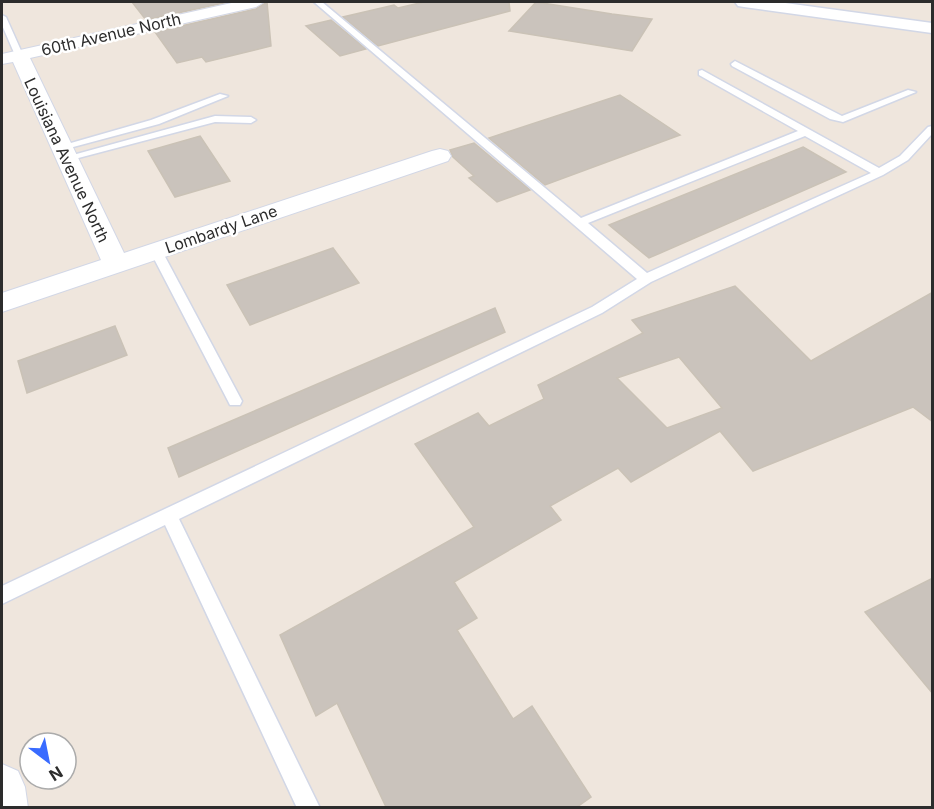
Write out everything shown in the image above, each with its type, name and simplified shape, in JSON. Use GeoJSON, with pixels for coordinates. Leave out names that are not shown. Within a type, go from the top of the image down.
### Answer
{"type":"FeatureCollection","features":[{"type":"Feature","properties":{"kind":"street","name":"60th Avenue North"},"geometry":{"type":"LineString","coordinates":[[10,57],[256,2]]}},
{"type":"Feature","properties":{"kind":"street"},"geometry":{"type":"LineString","coordinates":[[744,2],[932,29]]}},
{"type":"Feature","properties":{"kind":"street","name":"Louisiana Avenue North"},"geometry":{"type":"LineString","coordinates":[[10,57],[64,152],[116,264]]}},
{"type":"Feature","properties":{"kind":"street","name":"Lombardy Lane"},"geometry":{"type":"LineString","coordinates":[[2,303],[440,156]]}},
{"type":"Feature","properties":{"kind":"street"},"geometry":{"type":"LineString","coordinates":[[2,787],[5,807]]}},
{"type":"Feature","properties":{"kind":"lane"},"geometry":{"type":"LineString","coordinates":[[318,2],[646,279]]}},
{"type":"Feature","properties":{"kind":"lane"},"geometry":{"type":"LineString","coordinates":[[2,16],[10,57]]}},
{"type":"Feature","properties":{"kind":"lane"},"geometry":{"type":"LineString","coordinates":[[735,64],[834,117],[843,119],[911,92]]}},
{"type":"Feature","properties":{"kind":"lane"},"geometry":{"type":"LineString","coordinates":[[702,73],[879,173]]}},
{"type":"Feature","properties":{"kind":"lane"},"geometry":{"type":"LineString","coordinates":[[64,152],[155,122],[223,96]]}},
{"type":"Feature","properties":{"kind":"lane"},"geometry":{"type":"LineString","coordinates":[[64,152],[215,118],[251,120]]}},
{"type":"Feature","properties":{"kind":"lane"},"geometry":{"type":"LineString","coordinates":[[2,595],[168,513],[597,310],[646,279],[879,173],[904,158],[933,129]]}},
{"type":"Feature","properties":{"kind":"lane"},"geometry":{"type":"LineString","coordinates":[[578,223],[805,132]]}},
{"type":"Feature","properties":{"kind":"lane"},"geometry":{"type":"LineString","coordinates":[[156,251],[235,401]]}},
{"type":"Feature","properties":{"kind":"lane"},"geometry":{"type":"LineString","coordinates":[[168,513],[309,807]]}},
{"type":"Feature","properties":{"kind":"building"},"geometry":{"type":"Polygon","coordinates":[[[132,2],[228,2],[146,20],[132,2]]]}},
{"type":"Feature","properties":{"kind":"building"},"geometry":{"type":"Polygon","coordinates":[[[267,2],[271,46],[206,62],[202,57],[177,63],[155,32],[256,9],[267,2]]]}},
{"type":"Feature","properties":{"kind":"building"},"geometry":{"type":"Polygon","coordinates":[[[424,2],[509,2],[510,11],[378,46],[343,17],[394,5],[398,8],[424,2]]]}},
{"type":"Feature","properties":{"kind":"building"},"geometry":{"type":"Polygon","coordinates":[[[536,2],[652,19],[632,51],[509,31],[536,2]]]}},
{"type":"Feature","properties":{"kind":"building"},"geometry":{"type":"Polygon","coordinates":[[[331,20],[366,49],[340,56],[306,26],[331,20]]]}},
{"type":"Feature","properties":{"kind":"building"},"geometry":{"type":"Polygon","coordinates":[[[620,95],[680,135],[545,185],[489,138],[620,95]]]}},
{"type":"Feature","properties":{"kind":"building"},"geometry":{"type":"Polygon","coordinates":[[[200,136],[230,181],[175,197],[148,151],[200,136]]]}},
{"type":"Feature","properties":{"kind":"building"},"geometry":{"type":"Polygon","coordinates":[[[474,143],[530,190],[497,202],[469,178],[474,176],[453,157],[450,150],[474,143]]]}},
{"type":"Feature","properties":{"kind":"building"},"geometry":{"type":"Polygon","coordinates":[[[803,147],[846,172],[649,258],[609,225],[803,147]]]}},
{"type":"Feature","properties":{"kind":"building"},"geometry":{"type":"Polygon","coordinates":[[[333,248],[359,283],[250,325],[227,285],[333,248]]]}},
{"type":"Feature","properties":{"kind":"building"},"geometry":{"type":"Polygon","coordinates":[[[735,286],[811,361],[933,292],[933,422],[913,407],[753,471],[720,431],[631,482],[618,468],[550,506],[561,520],[454,582],[477,618],[457,630],[513,719],[532,706],[591,797],[577,807],[386,807],[337,703],[316,716],[280,635],[474,527],[415,444],[478,413],[489,426],[544,399],[538,385],[643,333],[632,320],[735,286]],[[679,357],[617,378],[667,428],[722,408],[679,357]]]}},
{"type":"Feature","properties":{"kind":"building"},"geometry":{"type":"Polygon","coordinates":[[[495,308],[505,332],[179,477],[168,448],[495,308]]]}},
{"type":"Feature","properties":{"kind":"building"},"geometry":{"type":"Polygon","coordinates":[[[115,326],[127,355],[27,393],[18,361],[115,326]]]}},
{"type":"Feature","properties":{"kind":"building"},"geometry":{"type":"Polygon","coordinates":[[[933,578],[933,694],[865,612],[933,578]]]}}]}
